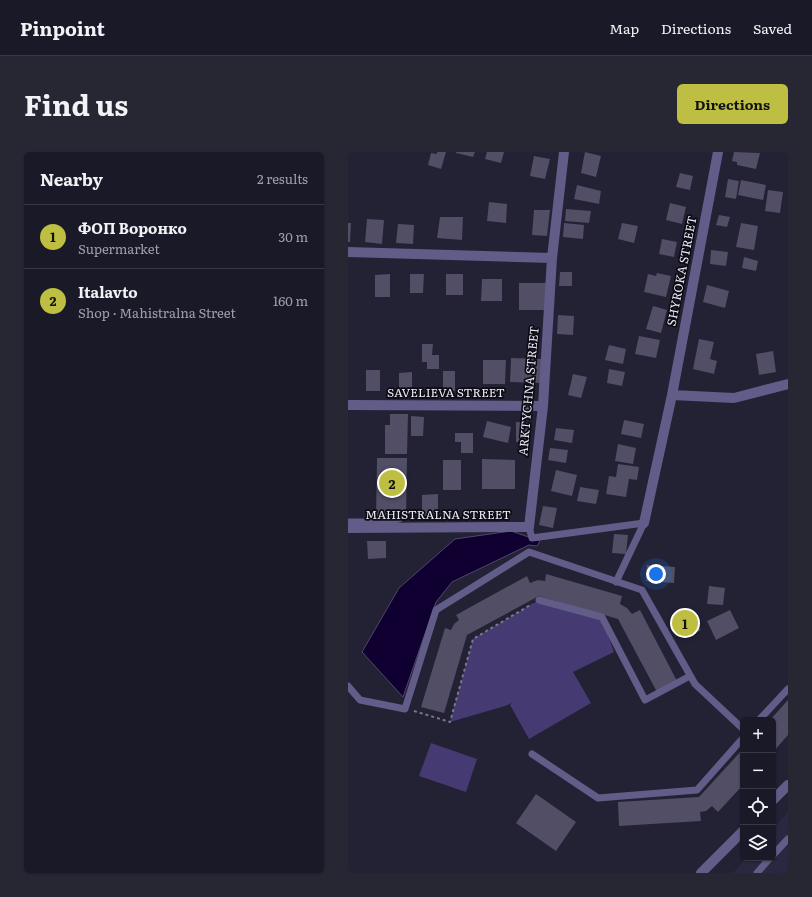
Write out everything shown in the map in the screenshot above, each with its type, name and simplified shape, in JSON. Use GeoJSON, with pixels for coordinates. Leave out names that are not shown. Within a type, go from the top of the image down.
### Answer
{"type":"FeatureCollection","features":[{"type":"Feature","properties":{"kind":"street"},"geometry":{"type":"LineString","coordinates":[[553,152],[564,153]]}},
{"type":"Feature","properties":{"kind":"street","name":"SHYROKA STREET"},"geometry":{"type":"LineString","coordinates":[[644,523],[672,395],[718,152]]}},
{"type":"Feature","properties":{"kind":"street","name":"ARKTYCHNA STREET"},"geometry":{"type":"LineString","coordinates":[[529,527],[543,406],[552,258],[564,153]]}},
{"type":"Feature","properties":{"kind":"street"},"geometry":{"type":"LineString","coordinates":[[348,252],[552,258]]}},
{"type":"Feature","properties":{"kind":"street"},"geometry":{"type":"LineString","coordinates":[[672,395],[734,398],[788,384]]}},
{"type":"Feature","properties":{"kind":"street","name":"SAVELIEVA STREET"},"geometry":{"type":"LineString","coordinates":[[348,405],[543,406]]}},
{"type":"Feature","properties":{"kind":"street","name":"MAHISTRALNA STREET"},"geometry":{"type":"LineString","coordinates":[[348,528],[529,527]]}},
{"type":"Feature","properties":{"kind":"street"},"geometry":{"type":"LineString","coordinates":[[776,797],[788,785]]}},
{"type":"Feature","properties":{"kind":"street"},"geometry":{"type":"LineString","coordinates":[[701,873],[740,834]]}},
{"type":"Feature","properties":{"kind":"lane"},"geometry":{"type":"LineString","coordinates":[[348,522],[380,522],[399,519]]}},
{"type":"Feature","properties":{"kind":"lane"},"geometry":{"type":"LineString","coordinates":[[529,527],[532,538],[644,523]]}},
{"type":"Feature","properties":{"kind":"lane"},"geometry":{"type":"LineString","coordinates":[[616,582],[644,523]]}},
{"type":"Feature","properties":{"kind":"lane"},"geometry":{"type":"LineString","coordinates":[[348,686],[360,700],[405,709],[436,610],[530,552],[642,590],[695,684],[740,726]]}},
{"type":"Feature","properties":{"kind":"lane"},"geometry":{"type":"LineString","coordinates":[[536,602],[602,617],[645,700],[690,676]]}},
{"type":"Feature","properties":{"kind":"lane"},"geometry":{"type":"LineString","coordinates":[[762,717],[788,689]]}},
{"type":"Feature","properties":{"kind":"lane"},"geometry":{"type":"LineString","coordinates":[[532,754],[598,798],[697,790],[740,741]]}},
{"type":"Feature","properties":{"kind":"lane"},"geometry":{"type":"LineString","coordinates":[[776,852],[788,839]]}},
{"type":"Feature","properties":{"kind":"lane"},"geometry":{"type":"LineString","coordinates":[[757,873],[767,861]]}},
{"type":"Feature","properties":{"kind":"path"},"geometry":{"type":"LineString","coordinates":[[405,709],[450,722],[473,639],[536,602]]}},
{"type":"Feature","properties":{"kind":"shaded area"},"geometry":{"type":"Polygon","coordinates":[[[511,531],[540,541],[537,546],[529,545],[452,582],[436,602],[403,697],[362,652],[399,588],[455,539],[511,531]]]}},
{"type":"Feature","properties":{"kind":"shaded area"},"geometry":{"type":"Polygon","coordinates":[[[539,600],[602,617],[614,652],[573,672],[591,703],[529,739],[510,705],[512,703],[450,722],[473,639],[539,600]]]}},
{"type":"Feature","properties":{"kind":"shaded area"},"geometry":{"type":"Polygon","coordinates":[[[431,743],[477,759],[466,792],[419,776],[431,743]]]}},
{"type":"Feature","properties":{"kind":"shaded area"},"geometry":{"type":"Polygon","coordinates":[[[788,812],[788,873],[733,873],[743,861],[776,861],[776,826],[788,812]]]}},
{"type":"Feature","properties":{"kind":"building"},"geometry":{"type":"Polygon","coordinates":[[[437,152],[446,152],[441,169],[428,165],[431,153],[437,154],[437,152]]]}},
{"type":"Feature","properties":{"kind":"building"},"geometry":{"type":"Polygon","coordinates":[[[456,152],[475,152],[473,157],[456,152]]]}},
{"type":"Feature","properties":{"kind":"building"},"geometry":{"type":"Polygon","coordinates":[[[487,152],[504,152],[501,163],[485,159],[487,152]]]}},
{"type":"Feature","properties":{"kind":"building"},"geometry":{"type":"Polygon","coordinates":[[[585,152],[601,156],[596,177],[581,173],[585,152]]]}},
{"type":"Feature","properties":{"kind":"building"},"geometry":{"type":"Polygon","coordinates":[[[734,152],[760,153],[756,169],[737,165],[737,162],[732,161],[734,152]]]}},
{"type":"Feature","properties":{"kind":"building"},"geometry":{"type":"Polygon","coordinates":[[[534,156],[550,159],[545,179],[530,176],[534,156]]]}},
{"type":"Feature","properties":{"kind":"building"},"geometry":{"type":"Polygon","coordinates":[[[680,173],[693,176],[690,190],[676,187],[680,173]]]}},
{"type":"Feature","properties":{"kind":"building"},"geometry":{"type":"Polygon","coordinates":[[[728,179],[739,181],[736,199],[725,197],[728,179]]]}},
{"type":"Feature","properties":{"kind":"building"},"geometry":{"type":"Polygon","coordinates":[[[741,180],[766,185],[763,200],[738,195],[741,180]]]}},
{"type":"Feature","properties":{"kind":"building"},"geometry":{"type":"Polygon","coordinates":[[[577,185],[601,191],[599,204],[574,199],[577,185]]]}},
{"type":"Feature","properties":{"kind":"building"},"geometry":{"type":"Polygon","coordinates":[[[768,190],[783,192],[780,213],[765,211],[768,190]]]}},
{"type":"Feature","properties":{"kind":"building"},"geometry":{"type":"Polygon","coordinates":[[[489,202],[507,204],[506,223],[487,221],[489,202]]]}},
{"type":"Feature","properties":{"kind":"building"},"geometry":{"type":"Polygon","coordinates":[[[670,203],[686,207],[682,224],[666,220],[670,203]]]}},
{"type":"Feature","properties":{"kind":"building"},"geometry":{"type":"Polygon","coordinates":[[[566,209],[591,211],[589,223],[565,221],[566,209]]]}},
{"type":"Feature","properties":{"kind":"building"},"geometry":{"type":"Polygon","coordinates":[[[534,210],[550,210],[547,236],[532,235],[534,210]]]}},
{"type":"Feature","properties":{"kind":"building"},"geometry":{"type":"Polygon","coordinates":[[[719,215],[730,217],[727,227],[716,225],[719,215]]]}},
{"type":"Feature","properties":{"kind":"building"},"geometry":{"type":"Polygon","coordinates":[[[440,217],[463,217],[462,240],[437,238],[440,217]]]}},
{"type":"Feature","properties":{"kind":"building"},"geometry":{"type":"Polygon","coordinates":[[[367,219],[384,220],[382,244],[365,242],[367,219]]]}},
{"type":"Feature","properties":{"kind":"building"},"geometry":{"type":"Polygon","coordinates":[[[348,223],[351,223],[350,242],[348,242],[348,223]]]}},
{"type":"Feature","properties":{"kind":"building"},"geometry":{"type":"Polygon","coordinates":[[[564,223],[584,225],[583,239],[563,237],[564,223]]]}},
{"type":"Feature","properties":{"kind":"building"},"geometry":{"type":"Polygon","coordinates":[[[622,223],[638,226],[634,243],[618,239],[622,223]]]}},
{"type":"Feature","properties":{"kind":"building"},"geometry":{"type":"Polygon","coordinates":[[[741,223],[758,226],[754,250],[736,247],[741,223]]]}},
{"type":"Feature","properties":{"kind":"building"},"geometry":{"type":"Polygon","coordinates":[[[398,224],[414,225],[413,244],[396,243],[398,224]]]}},
{"type":"Feature","properties":{"kind":"building"},"geometry":{"type":"Polygon","coordinates":[[[662,239],[677,242],[674,257],[659,254],[662,239]]]}},
{"type":"Feature","properties":{"kind":"building"},"geometry":{"type":"Polygon","coordinates":[[[711,250],[728,252],[726,266],[710,264],[711,250]]]}},
{"type":"Feature","properties":{"kind":"building"},"geometry":{"type":"Polygon","coordinates":[[[744,257],[758,261],[756,271],[742,268],[744,257]]]}},
{"type":"Feature","properties":{"kind":"building"},"geometry":{"type":"Polygon","coordinates":[[[560,272],[572,272],[572,286],[559,286],[560,272]]]}},
{"type":"Feature","properties":{"kind":"building"},"geometry":{"type":"Polygon","coordinates":[[[657,273],[671,276],[666,297],[644,292],[648,274],[656,276],[657,273]]]}},
{"type":"Feature","properties":{"kind":"building"},"geometry":{"type":"Polygon","coordinates":[[[390,274],[390,297],[375,297],[375,275],[390,274]]]}},
{"type":"Feature","properties":{"kind":"building"},"geometry":{"type":"Polygon","coordinates":[[[410,274],[424,274],[423,293],[410,293],[410,274]]]}},
{"type":"Feature","properties":{"kind":"building"},"geometry":{"type":"Polygon","coordinates":[[[446,274],[463,274],[463,295],[446,295],[446,274]]]}},
{"type":"Feature","properties":{"kind":"building"},"geometry":{"type":"Polygon","coordinates":[[[482,279],[502,279],[502,301],[481,301],[482,279]]]}},
{"type":"Feature","properties":{"kind":"building"},"geometry":{"type":"Polygon","coordinates":[[[519,283],[548,283],[548,310],[519,310],[519,283]]]}},
{"type":"Feature","properties":{"kind":"building"},"geometry":{"type":"Polygon","coordinates":[[[707,285],[729,291],[725,308],[703,302],[707,285]]]}},
{"type":"Feature","properties":{"kind":"building"},"geometry":{"type":"Polygon","coordinates":[[[653,306],[667,310],[661,333],[646,329],[653,306]]]}},
{"type":"Feature","properties":{"kind":"building"},"geometry":{"type":"Polygon","coordinates":[[[558,315],[574,316],[573,335],[557,334],[558,315]]]}},
{"type":"Feature","properties":{"kind":"building"},"geometry":{"type":"Polygon","coordinates":[[[639,336],[660,340],[656,358],[635,354],[639,336]]]}},
{"type":"Feature","properties":{"kind":"building"},"geometry":{"type":"Polygon","coordinates":[[[699,339],[714,342],[710,359],[717,361],[714,374],[693,369],[699,339]]]}},
{"type":"Feature","properties":{"kind":"building"},"geometry":{"type":"Polygon","coordinates":[[[422,344],[433,344],[432,355],[439,355],[439,369],[427,369],[427,362],[422,362],[422,344]]]}},
{"type":"Feature","properties":{"kind":"building"},"geometry":{"type":"Polygon","coordinates":[[[609,345],[626,349],[623,364],[605,360],[609,345]]]}},
{"type":"Feature","properties":{"kind":"building"},"geometry":{"type":"Polygon","coordinates":[[[773,351],[776,372],[759,375],[756,354],[773,351]]]}},
{"type":"Feature","properties":{"kind":"building"},"geometry":{"type":"Polygon","coordinates":[[[511,358],[542,359],[541,383],[510,382],[511,358]]]}},
{"type":"Feature","properties":{"kind":"building"},"geometry":{"type":"Polygon","coordinates":[[[483,360],[506,360],[505,384],[483,384],[483,360]]]}},
{"type":"Feature","properties":{"kind":"building"},"geometry":{"type":"Polygon","coordinates":[[[609,369],[625,372],[622,386],[607,383],[609,369]]]}},
{"type":"Feature","properties":{"kind":"building"},"geometry":{"type":"Polygon","coordinates":[[[366,370],[380,370],[380,391],[366,391],[366,370]]]}},
{"type":"Feature","properties":{"kind":"building"},"geometry":{"type":"Polygon","coordinates":[[[443,371],[455,371],[455,391],[443,390],[443,371]]]}},
{"type":"Feature","properties":{"kind":"building"},"geometry":{"type":"Polygon","coordinates":[[[412,372],[412,391],[399,391],[399,373],[412,372]]]}},
{"type":"Feature","properties":{"kind":"building"},"geometry":{"type":"Polygon","coordinates":[[[573,374],[587,377],[581,398],[568,395],[573,374]]]}},
{"type":"Feature","properties":{"kind":"building"},"geometry":{"type":"Polygon","coordinates":[[[390,414],[408,414],[407,454],[385,454],[385,425],[390,425],[390,414]]]}},
{"type":"Feature","properties":{"kind":"building"},"geometry":{"type":"Polygon","coordinates":[[[411,416],[424,417],[423,436],[411,436],[411,416]]]}},
{"type":"Feature","properties":{"kind":"building"},"geometry":{"type":"Polygon","coordinates":[[[624,420],[644,424],[641,438],[621,434],[624,420]]]}},
{"type":"Feature","properties":{"kind":"building"},"geometry":{"type":"Polygon","coordinates":[[[487,421],[511,427],[508,443],[483,437],[487,421]]]}},
{"type":"Feature","properties":{"kind":"building"},"geometry":{"type":"Polygon","coordinates":[[[516,422],[528,423],[528,443],[516,442],[516,422]]]}},
{"type":"Feature","properties":{"kind":"building"},"geometry":{"type":"Polygon","coordinates":[[[556,428],[574,430],[572,443],[554,440],[556,428]]]}},
{"type":"Feature","properties":{"kind":"building"},"geometry":{"type":"Polygon","coordinates":[[[455,433],[473,433],[473,453],[461,453],[461,442],[455,442],[455,433]]]}},
{"type":"Feature","properties":{"kind":"building"},"geometry":{"type":"Polygon","coordinates":[[[618,444],[636,448],[633,464],[615,461],[618,444]]]}},
{"type":"Feature","properties":{"kind":"building"},"geometry":{"type":"Polygon","coordinates":[[[550,448],[568,450],[566,463],[548,460],[550,448]]]}},
{"type":"Feature","properties":{"kind":"building"},"geometry":{"type":"Polygon","coordinates":[[[377,458],[407,458],[406,519],[376,519],[377,458]]]}},
{"type":"Feature","properties":{"kind":"building"},"geometry":{"type":"Polygon","coordinates":[[[482,459],[515,460],[515,489],[482,489],[482,459]]]}},
{"type":"Feature","properties":{"kind":"building"},"geometry":{"type":"Polygon","coordinates":[[[443,460],[461,460],[461,490],[443,490],[443,460]]]}},
{"type":"Feature","properties":{"kind":"building"},"geometry":{"type":"Polygon","coordinates":[[[618,464],[639,467],[637,480],[629,479],[626,497],[606,494],[609,476],[616,477],[618,464]]]}},
{"type":"Feature","properties":{"kind":"building"},"geometry":{"type":"Polygon","coordinates":[[[556,470],[577,475],[572,496],[551,491],[556,470]]]}},
{"type":"Feature","properties":{"kind":"building"},"geometry":{"type":"Polygon","coordinates":[[[580,487],[599,490],[596,504],[577,501],[580,487]]]}},
{"type":"Feature","properties":{"kind":"building"},"geometry":{"type":"Polygon","coordinates":[[[438,494],[438,516],[422,517],[422,495],[438,494]]]}},
{"type":"Feature","properties":{"kind":"building"},"geometry":{"type":"Polygon","coordinates":[[[543,506],[557,508],[553,528],[539,525],[543,506]]]}},
{"type":"Feature","properties":{"kind":"building"},"geometry":{"type":"Polygon","coordinates":[[[614,534],[628,535],[626,554],[612,553],[614,534]]]}},
{"type":"Feature","properties":{"kind":"building"},"geometry":{"type":"Polygon","coordinates":[[[367,541],[386,541],[386,558],[368,559],[367,541]]]}},
{"type":"Feature","properties":{"kind":"building"},"geometry":{"type":"Polygon","coordinates":[[[647,565],[675,567],[674,583],[646,581],[647,565]]]}},
{"type":"Feature","properties":{"kind":"building"},"geometry":{"type":"Polygon","coordinates":[[[546,574],[622,596],[620,604],[627,608],[632,614],[640,610],[677,681],[657,692],[618,619],[539,596],[467,635],[444,713],[421,707],[445,628],[451,630],[454,624],[459,620],[456,615],[527,576],[530,583],[538,580],[545,581],[546,574]]]}},
{"type":"Feature","properties":{"kind":"building"},"geometry":{"type":"Polygon","coordinates":[[[709,586],[725,588],[723,605],[707,604],[709,586]]]}},
{"type":"Feature","properties":{"kind":"building"},"geometry":{"type":"Polygon","coordinates":[[[730,610],[739,628],[716,640],[707,621],[730,610]]]}},
{"type":"Feature","properties":{"kind":"building"},"geometry":{"type":"Polygon","coordinates":[[[691,614],[701,630],[689,637],[679,621],[691,614]]]}},
{"type":"Feature","properties":{"kind":"building"},"geometry":{"type":"Polygon","coordinates":[[[788,700],[788,735],[776,749],[776,717],[773,717],[788,700]]]}},
{"type":"Feature","properties":{"kind":"building"},"geometry":{"type":"Polygon","coordinates":[[[740,752],[740,788],[718,812],[712,806],[706,811],[700,812],[701,821],[619,826],[618,802],[699,797],[740,752]]]}},
{"type":"Feature","properties":{"kind":"building"},"geometry":{"type":"Polygon","coordinates":[[[536,794],[576,822],[556,851],[516,823],[536,794]]]}},
{"type":"Feature","properties":{"kind":"place","name":"Italavto"},"geometry":{"type":"Point","coordinates":[392,483]}},
{"type":"Feature","properties":{"kind":"place","name":"ФОП Воронко"},"geometry":{"type":"Point","coordinates":[685,623]}}]}
